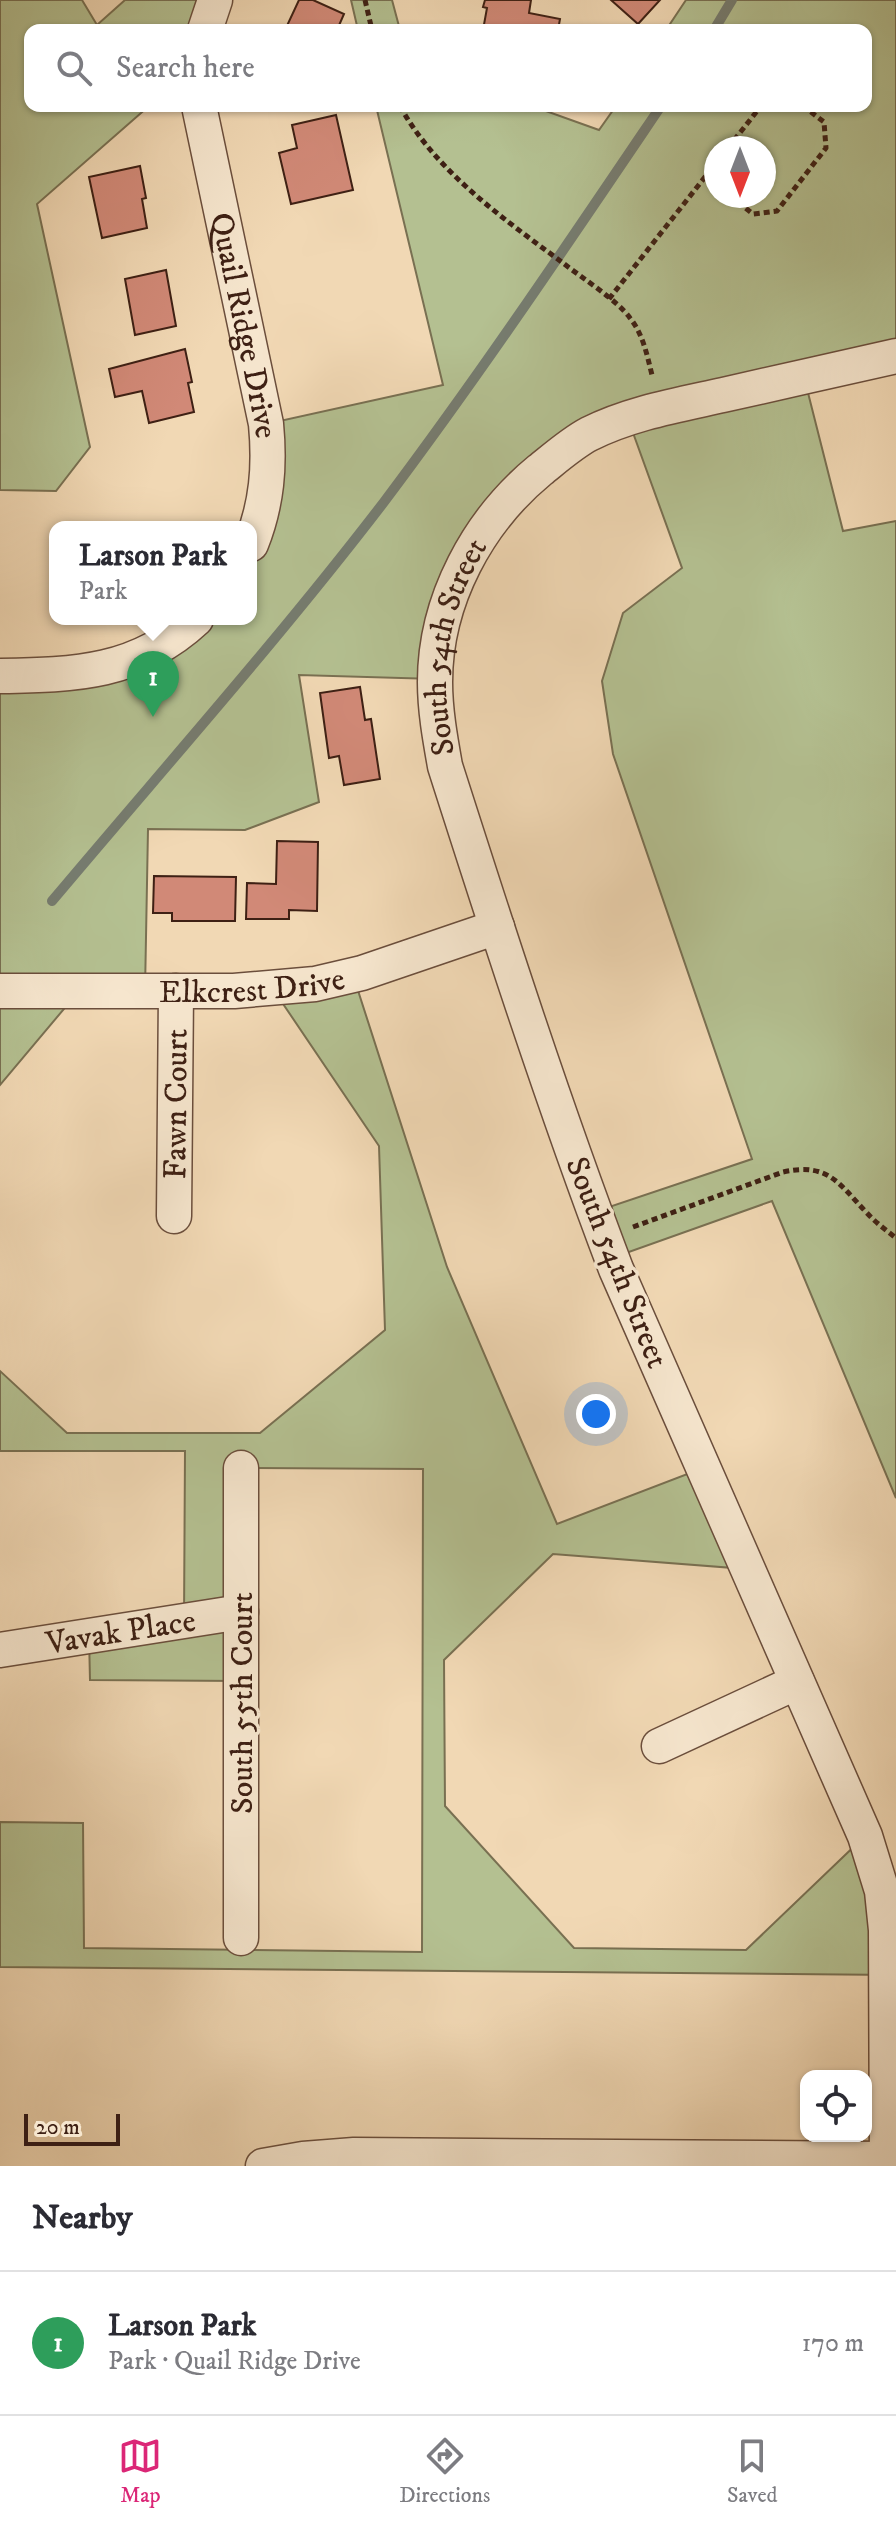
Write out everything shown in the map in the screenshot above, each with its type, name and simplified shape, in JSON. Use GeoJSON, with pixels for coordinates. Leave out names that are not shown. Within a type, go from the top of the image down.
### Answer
{"type":"FeatureCollection","features":[{"type":"Feature","properties":{"kind":"street"},"geometry":{"type":"LineString","coordinates":[[207,24],[215,0]]}},
{"type":"Feature","properties":{"kind":"street","name":"Quail Ridge Drive"},"geometry":{"type":"LineString","coordinates":[[200,112],[266,424],[269,454],[266,493],[257,524]]}},
{"type":"Feature","properties":{"kind":"street","name":"South 54th Street"},"geometry":{"type":"LineString","coordinates":[[887,2162],[886,1930],[882,1891],[865,1836],[604,1237],[445,766],[439,735],[435,679],[443,623],[457,580],[470,553],[510,496],[550,461],[588,434],[655,410],[896,356]]}},
{"type":"Feature","properties":{"kind":"street"},"geometry":{"type":"LineString","coordinates":[[0,676],[102,670],[148,654],[189,625]]}},
{"type":"Feature","properties":{"kind":"street","name":"Elkcrest Drive"},"geometry":{"type":"LineString","coordinates":[[0,991],[273,989],[315,984],[362,973],[497,927]]}},
{"type":"Feature","properties":{"kind":"street","name":"Fawn Court"},"geometry":{"type":"LineString","coordinates":[[174,1216],[176,991]]}},
{"type":"Feature","properties":{"kind":"street","name":"South 55th Court"},"geometry":{"type":"LineString","coordinates":[[241,1468],[241,1938]]}},
{"type":"Feature","properties":{"kind":"street","name":"Vavak Place"},"geometry":{"type":"LineString","coordinates":[[0,1650],[241,1612]]}},
{"type":"Feature","properties":{"kind":"street"},"geometry":{"type":"LineString","coordinates":[[659,1746],[797,1682]]}},
{"type":"Feature","properties":{"kind":"street"},"geometry":{"type":"LineString","coordinates":[[263,2166],[354,2155],[887,2162]]}},
{"type":"Feature","properties":{"kind":"path"},"geometry":{"type":"LineString","coordinates":[[365,0],[371,24]]}},
{"type":"Feature","properties":{"kind":"path"},"geometry":{"type":"LineString","coordinates":[[404,112],[417,134],[446,166],[533,241],[623,310],[637,328],[652,375]]}},
{"type":"Feature","properties":{"kind":"path"},"geometry":{"type":"LineString","coordinates":[[737,136],[756,112]]}},
{"type":"Feature","properties":{"kind":"path"},"geometry":{"type":"LineString","coordinates":[[745,208],[753,214],[777,211],[826,148],[824,122],[811,112]]}},
{"type":"Feature","properties":{"kind":"path"},"geometry":{"type":"LineString","coordinates":[[609,299],[704,178]]}},
{"type":"Feature","properties":{"kind":"path"},"geometry":{"type":"LineString","coordinates":[[604,1237],[783,1172],[803,1169],[821,1172],[838,1181],[866,1212],[896,1238]]}},
{"type":"Feature","properties":{"kind":"green space"},"geometry":{"type":"Polygon","coordinates":[[[0,0],[82,0],[96,24],[24,24],[24,112],[142,112],[37,204],[90,447],[56,491],[0,490],[0,0]]]}},
{"type":"Feature","properties":{"kind":"green space"},"geometry":{"type":"Polygon","coordinates":[[[125,0],[215,0],[207,24],[98,24],[125,0]]]}},
{"type":"Feature","properties":{"kind":"green space"},"geometry":{"type":"Polygon","coordinates":[[[351,0],[392,0],[398,24],[357,24],[351,0]]]}},
{"type":"Feature","properties":{"kind":"green space"},"geometry":{"type":"Polygon","coordinates":[[[686,0],[896,0],[896,356],[804,377],[843,531],[896,521],[896,1498],[772,1201],[612,1258],[594,1212],[752,1159],[613,754],[602,681],[623,613],[682,568],[628,419],[498,511],[435,679],[299,675],[319,802],[245,830],[148,829],[145,991],[79,991],[0,1085],[0,676],[51,675],[180,625],[257,625],[257,521],[254,521],[266,424],[443,385],[377,112],[549,112],[599,130],[612,112],[872,112],[872,24],[670,24],[686,0]]]}},
{"type":"Feature","properties":{"kind":"green space"},"geometry":{"type":"Polygon","coordinates":[[[353,975],[447,1267],[557,1524],[703,1468],[747,1569],[553,1554],[444,1660],[445,1806],[574,1948],[746,1950],[865,1836],[896,1975],[0,1967],[0,1822],[83,1823],[84,1948],[422,1952],[423,1469],[242,1468],[241,1681],[90,1680],[89,1636],[184,1621],[185,1451],[0,1451],[0,1371],[67,1433],[260,1433],[385,1330],[379,1146],[273,989],[353,975]]]}},
{"type":"Feature","properties":{"kind":"building"},"geometry":{"type":"Polygon","coordinates":[[[299,0],[313,0],[344,14],[340,24],[288,24],[299,0]]]}},
{"type":"Feature","properties":{"kind":"building"},"geometry":{"type":"Polygon","coordinates":[[[485,0],[531,0],[529,13],[560,19],[559,24],[484,24],[487,8],[483,7],[485,0]]]}},
{"type":"Feature","properties":{"kind":"building"},"geometry":{"type":"Polygon","coordinates":[[[611,0],[660,0],[638,24],[611,0]]]}},
{"type":"Feature","properties":{"kind":"building"},"geometry":{"type":"Polygon","coordinates":[[[336,115],[353,190],[291,204],[279,153],[297,148],[292,125],[336,115]]]}},
{"type":"Feature","properties":{"kind":"building"},"geometry":{"type":"Polygon","coordinates":[[[140,166],[147,228],[102,238],[89,177],[140,166]]]}},
{"type":"Feature","properties":{"kind":"building"},"geometry":{"type":"Polygon","coordinates":[[[166,270],[176,326],[135,335],[125,279],[166,270]]]}},
{"type":"Feature","properties":{"kind":"building"},"geometry":{"type":"Polygon","coordinates":[[[185,349],[194,412],[149,423],[142,391],[115,397],[109,369],[185,349]]]}},
{"type":"Feature","properties":{"kind":"building"},"geometry":{"type":"Polygon","coordinates":[[[360,687],[365,720],[371,719],[380,779],[344,785],[339,756],[329,758],[320,693],[360,687]]]}},
{"type":"Feature","properties":{"kind":"building"},"geometry":{"type":"Polygon","coordinates":[[[277,841],[318,842],[317,911],[289,910],[289,919],[246,919],[247,883],[276,884],[277,841]]]}},
{"type":"Feature","properties":{"kind":"building"},"geometry":{"type":"Polygon","coordinates":[[[154,876],[236,877],[235,921],[172,921],[172,913],[153,913],[154,876]]]}},
{"type":"Feature","properties":{"kind":"waterway"},"geometry":{"type":"LineString","coordinates":[[718,24],[732,0]]}},
{"type":"Feature","properties":{"kind":"waterway"},"geometry":{"type":"LineString","coordinates":[[52,901],[262,654],[384,502],[491,355],[657,112]]}},
{"type":"Feature","properties":{"kind":"place","name":"Larson Park"},"geometry":{"type":"Point","coordinates":[153,717]}}]}
